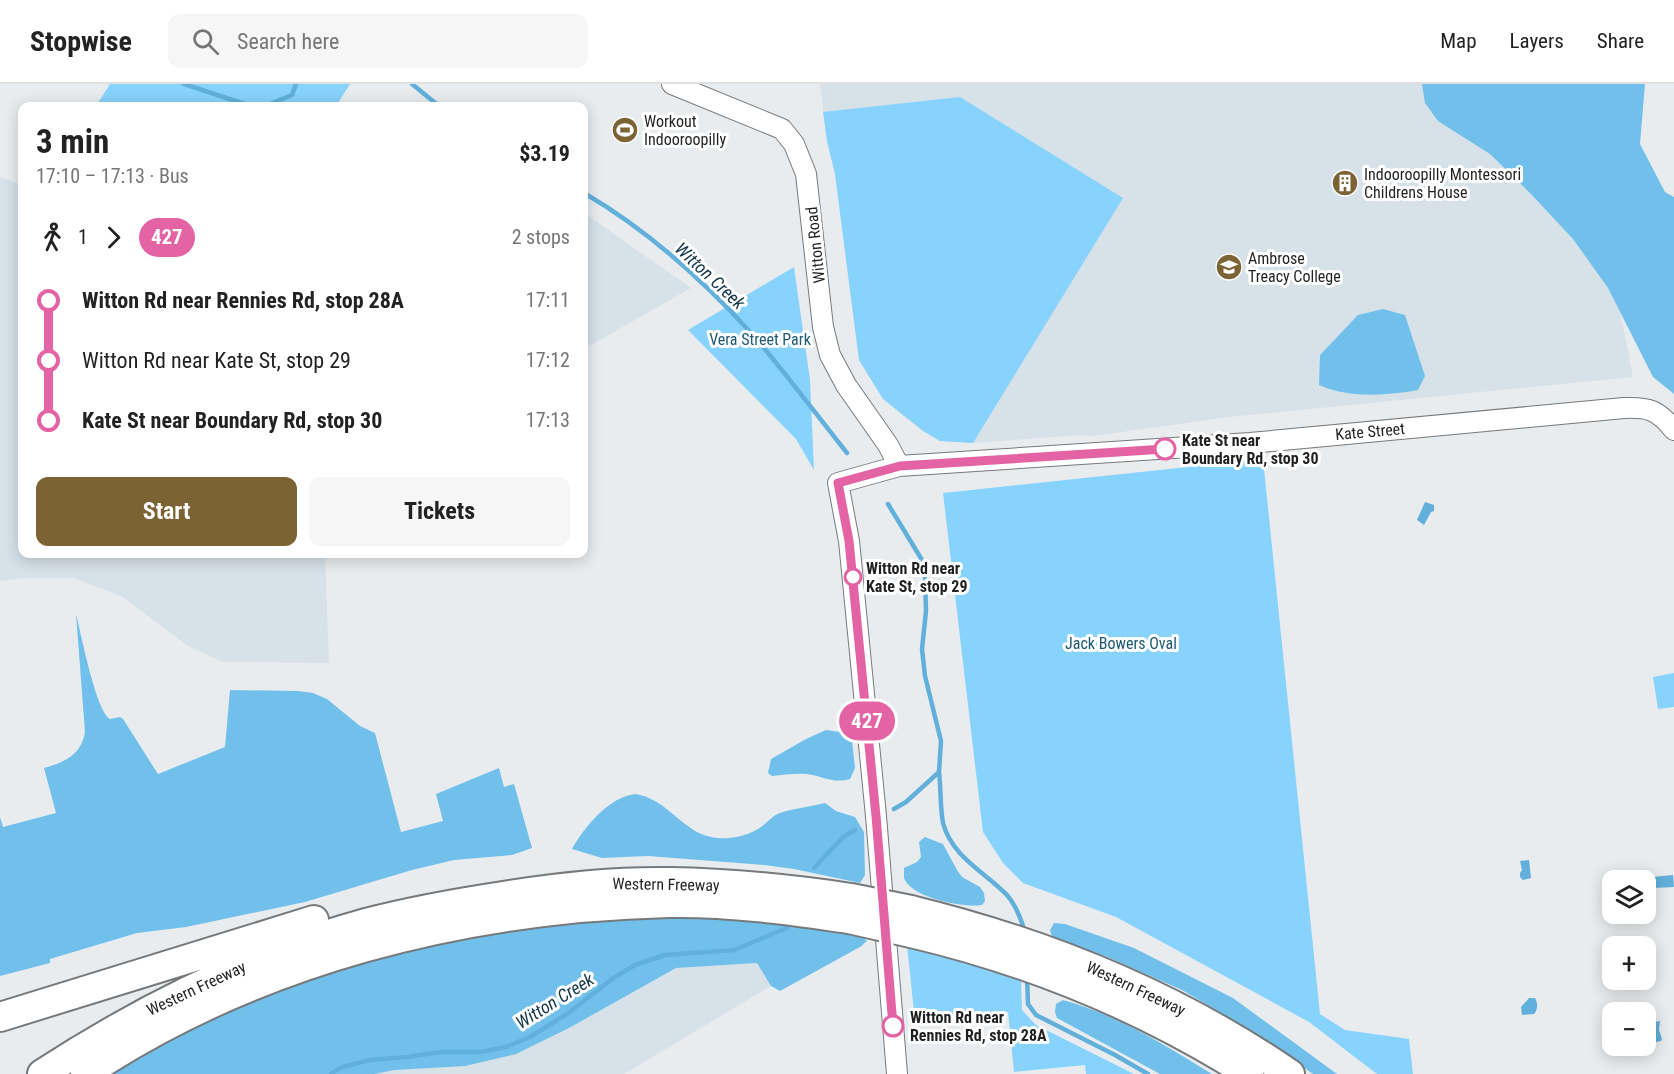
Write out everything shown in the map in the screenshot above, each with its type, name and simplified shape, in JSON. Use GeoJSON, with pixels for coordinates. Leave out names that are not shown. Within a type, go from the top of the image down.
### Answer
{"type":"FeatureCollection","features":[{"type":"Feature","properties":{"kind":"highway"},"geometry":{"type":"LineString","coordinates":[[0,1017],[356,907],[448,885],[571,870],[660,869],[671,869],[704,883]]}},
{"type":"Feature","properties":{"kind":"highway","name":"Western Freeway"},"geometry":{"type":"LineString","coordinates":[[42,1074],[124,1024],[213,979],[305,943],[366,923],[426,909],[530,891],[602,883],[670,882],[779,888],[850,908],[911,921],[1049,962],[1114,976],[1233,1037],[1290,1074]]}},
{"type":"Feature","properties":{"kind":"highway","name":"Western Freeway"},"geometry":{"type":"LineString","coordinates":[[85,1074],[180,1020],[276,978],[371,946],[450,927],[509,917],[605,906],[671,903],[850,908]]}},
{"type":"Feature","properties":{"kind":"highway","name":"Western Freeway"},"geometry":{"type":"LineString","coordinates":[[1049,962],[1249,1074]]}},
{"type":"Feature","properties":{"kind":"street","name":"Witton Road"},"geometry":{"type":"LineString","coordinates":[[672,84],[782,129],[794,144],[806,174],[823,327],[830,355],[846,385],[900,466]]}},
{"type":"Feature","properties":{"kind":"street","name":"Kate Street"},"geometry":{"type":"LineString","coordinates":[[897,1074],[875,804],[850,553],[838,483],[900,466],[1250,442],[1623,408],[1644,408],[1652,411],[1665,419],[1674,430]]}},
{"type":"Feature","properties":{"kind":"shaded area","name":"Ambrose Treacy College"},"geometry":{"type":"Polygon","coordinates":[[[820,84],[1576,84],[1633,377],[1229,417],[1093,436],[973,443],[940,441],[923,431],[883,399],[859,360],[835,174],[827,141],[820,84]]]}},
{"type":"Feature","properties":{"kind":"shaded area"},"geometry":{"type":"Polygon","coordinates":[[[1422,84],[1645,84],[1640,144],[1665,192],[1674,197],[1674,394],[1653,377],[1608,288],[1573,239],[1490,154],[1438,121],[1425,103],[1422,84]]]}},
{"type":"Feature","properties":{"kind":"shaded area"},"geometry":{"type":"Polygon","coordinates":[[[0,177],[18,184],[18,558],[325,558],[329,663],[223,662],[188,646],[123,597],[74,578],[24,578],[0,581],[0,177]]]}},
{"type":"Feature","properties":{"kind":"shaded area"},"geometry":{"type":"Polygon","coordinates":[[[588,216],[691,288],[588,347],[588,216]]]}},
{"type":"Feature","properties":{"kind":"shaded area"},"geometry":{"type":"Polygon","coordinates":[[[1383,309],[1405,315],[1425,376],[1418,390],[1367,395],[1342,392],[1319,385],[1320,355],[1358,315],[1383,309]]]}},
{"type":"Feature","properties":{"kind":"shaded area"},"geometry":{"type":"Polygon","coordinates":[[[1425,502],[1434,505],[1434,511],[1431,512],[1424,525],[1417,520],[1425,502]]]}},
{"type":"Feature","properties":{"kind":"shaded area"},"geometry":{"type":"Polygon","coordinates":[[[76,614],[99,702],[110,719],[120,717],[123,719],[158,774],[225,747],[230,690],[313,693],[327,699],[360,726],[375,733],[401,832],[443,821],[436,794],[499,768],[504,787],[514,784],[532,848],[512,855],[454,860],[305,902],[186,927],[137,933],[50,959],[50,963],[0,976],[0,817],[3,827],[56,813],[44,768],[59,763],[76,752],[85,732],[76,614]]]}},
{"type":"Feature","properties":{"kind":"shaded area"},"geometry":{"type":"Polygon","coordinates":[[[826,730],[841,732],[852,740],[855,768],[850,779],[833,780],[803,774],[772,776],[768,773],[771,759],[826,730]]]}},
{"type":"Feature","properties":{"kind":"shaded area"},"geometry":{"type":"Polygon","coordinates":[[[636,794],[662,805],[691,828],[714,838],[739,837],[754,831],[780,813],[825,803],[836,811],[855,817],[864,832],[865,875],[860,883],[764,865],[648,856],[602,858],[572,849],[583,831],[607,806],[626,796],[636,794]]]}},
{"type":"Feature","properties":{"kind":"shaded area"},"geometry":{"type":"Polygon","coordinates":[[[925,837],[943,844],[962,877],[980,887],[985,901],[982,905],[963,905],[939,900],[909,885],[904,878],[904,868],[917,862],[921,857],[919,842],[925,837]]]}},
{"type":"Feature","properties":{"kind":"shaded area"},"geometry":{"type":"Polygon","coordinates":[[[1529,860],[1531,878],[1523,880],[1520,877],[1522,870],[1520,861],[1529,860]]]}},
{"type":"Feature","properties":{"kind":"shaded area"},"geometry":{"type":"Polygon","coordinates":[[[1673,875],[1674,887],[1656,888],[1656,877],[1673,875]]]}},
{"type":"Feature","properties":{"kind":"shaded area"},"geometry":{"type":"Polygon","coordinates":[[[625,918],[703,918],[770,922],[859,934],[867,941],[780,991],[771,986],[757,963],[676,968],[569,1028],[516,1054],[465,1066],[394,1070],[375,1074],[105,1074],[211,1017],[299,982],[406,948],[557,923],[625,918]]]}},
{"type":"Feature","properties":{"kind":"shaded area"},"geometry":{"type":"Polygon","coordinates":[[[1054,923],[1065,924],[1134,948],[1233,998],[1337,1074],[1313,1074],[1242,1025],[1182,990],[1105,956],[1059,941],[1052,936],[1050,930],[1054,923]]]}},
{"type":"Feature","properties":{"kind":"shaded area"},"geometry":{"type":"Polygon","coordinates":[[[757,963],[771,986],[624,1074],[375,1074],[569,1028],[676,968],[757,963]]]}},
{"type":"Feature","properties":{"kind":"shaded area"},"geometry":{"type":"Polygon","coordinates":[[[1529,998],[1535,998],[1536,1011],[1534,1014],[1522,1015],[1521,1007],[1529,998]]]}},
{"type":"Feature","properties":{"kind":"shaded area"},"geometry":{"type":"Polygon","coordinates":[[[1063,1000],[1121,1022],[1212,1074],[1160,1074],[1057,1018],[1056,1004],[1063,1000]]]}},
{"type":"Feature","properties":{"kind":"shaded area"},"geometry":{"type":"Polygon","coordinates":[[[1660,1021],[1659,1030],[1662,1039],[1656,1042],[1656,1022],[1660,1021]]]}},
{"type":"Feature","properties":{"kind":"green space"},"geometry":{"type":"Polygon","coordinates":[[[110,84],[350,84],[339,102],[99,102],[110,84]]]}},
{"type":"Feature","properties":{"kind":"green space"},"geometry":{"type":"Polygon","coordinates":[[[960,97],[1123,198],[973,443],[940,441],[923,431],[883,399],[859,360],[835,174],[823,112],[960,97]]]}},
{"type":"Feature","properties":{"kind":"green space","name":"Vera Street Park"},"geometry":{"type":"Polygon","coordinates":[[[794,267],[810,380],[814,470],[796,439],[688,330],[794,267]]]}},
{"type":"Feature","properties":{"kind":"green space","name":"Jack Bowers Oval"},"geometry":{"type":"Polygon","coordinates":[[[1263,459],[1320,1014],[1345,1030],[1409,1039],[1413,1074],[1377,1074],[1309,1022],[1116,917],[1023,883],[1003,863],[983,832],[943,493],[1263,459]]]}},
{"type":"Feature","properties":{"kind":"green space"},"geometry":{"type":"Polygon","coordinates":[[[1674,673],[1674,707],[1658,709],[1653,677],[1674,673]]]}},
{"type":"Feature","properties":{"kind":"green space"},"geometry":{"type":"Polygon","coordinates":[[[907,945],[1021,981],[1022,1010],[1036,1025],[1134,1074],[1086,1074],[1085,1065],[1014,1072],[1008,1012],[915,1021],[907,945]]]}},
{"type":"Feature","properties":{"kind":"waterway"},"geometry":{"type":"LineString","coordinates":[[184,84],[239,102]]}},
{"type":"Feature","properties":{"kind":"waterway"},"geometry":{"type":"LineString","coordinates":[[275,102],[292,95],[296,84]]}},
{"type":"Feature","properties":{"kind":"waterway","name":"Witton Creek"},"geometry":{"type":"LineString","coordinates":[[412,84],[434,102]]}},
{"type":"Feature","properties":{"kind":"waterway","name":"Witton Creek"},"geometry":{"type":"LineString","coordinates":[[588,195],[651,239],[714,294],[764,348],[847,453]]}},
{"type":"Feature","properties":{"kind":"waterway","name":"Witton Creek"},"geometry":{"type":"LineString","coordinates":[[888,504],[922,560],[926,611],[922,649],[925,676],[941,741],[939,772],[906,802],[894,809]]}},
{"type":"Feature","properties":{"kind":"waterway"},"geometry":{"type":"LineString","coordinates":[[939,772],[942,817],[947,835],[961,855],[1010,899],[1018,912],[1025,932]]}},
{"type":"Feature","properties":{"kind":"waterway","name":"Witton Creek"},"geometry":{"type":"LineString","coordinates":[[814,868],[843,837],[855,830]]}},
{"type":"Feature","properties":{"kind":"waterway","name":"Witton Creek"},"geometry":{"type":"LineString","coordinates":[[331,1074],[340,1068],[369,1060],[441,1052],[481,1052],[506,1047],[530,1037],[567,1014],[612,979],[635,965],[665,955],[734,950],[787,928]]}},
{"type":"Feature","properties":{"kind":"waterway"},"geometry":{"type":"LineString","coordinates":[[1027,976],[1028,1004],[1036,1015],[1148,1074]]}},
{"type":"Feature","properties":{"kind":"bus line","name":"427"},"geometry":{"type":"LineString","coordinates":[[893,1026],[876,816],[849,541],[838,483],[900,466],[1165,449]]}},
{"type":"Feature","properties":{"kind":"place","name":"Workout Indooroopilly"},"geometry":{"type":"Point","coordinates":[625,130]}},
{"type":"Feature","properties":{"kind":"place","name":"Indooroopilly Montessori Childrens House"},"geometry":{"type":"Point","coordinates":[1345,183]}},
{"type":"Feature","properties":{"kind":"place","name":"Ambrose Treacy College"},"geometry":{"type":"Point","coordinates":[1229,267]}},
{"type":"Feature","properties":{"kind":"place","name":"Kate St near Boundary Rd, stop 30"},"geometry":{"type":"Point","coordinates":[1165,449]}},
{"type":"Feature","properties":{"kind":"place","name":"Witton Rd near Kate St, stop 29"},"geometry":{"type":"Point","coordinates":[853,577]}},
{"type":"Feature","properties":{"kind":"place","name":"Witton Rd near Rennies Rd, stop 28A"},"geometry":{"type":"Point","coordinates":[893,1026]}}]}
